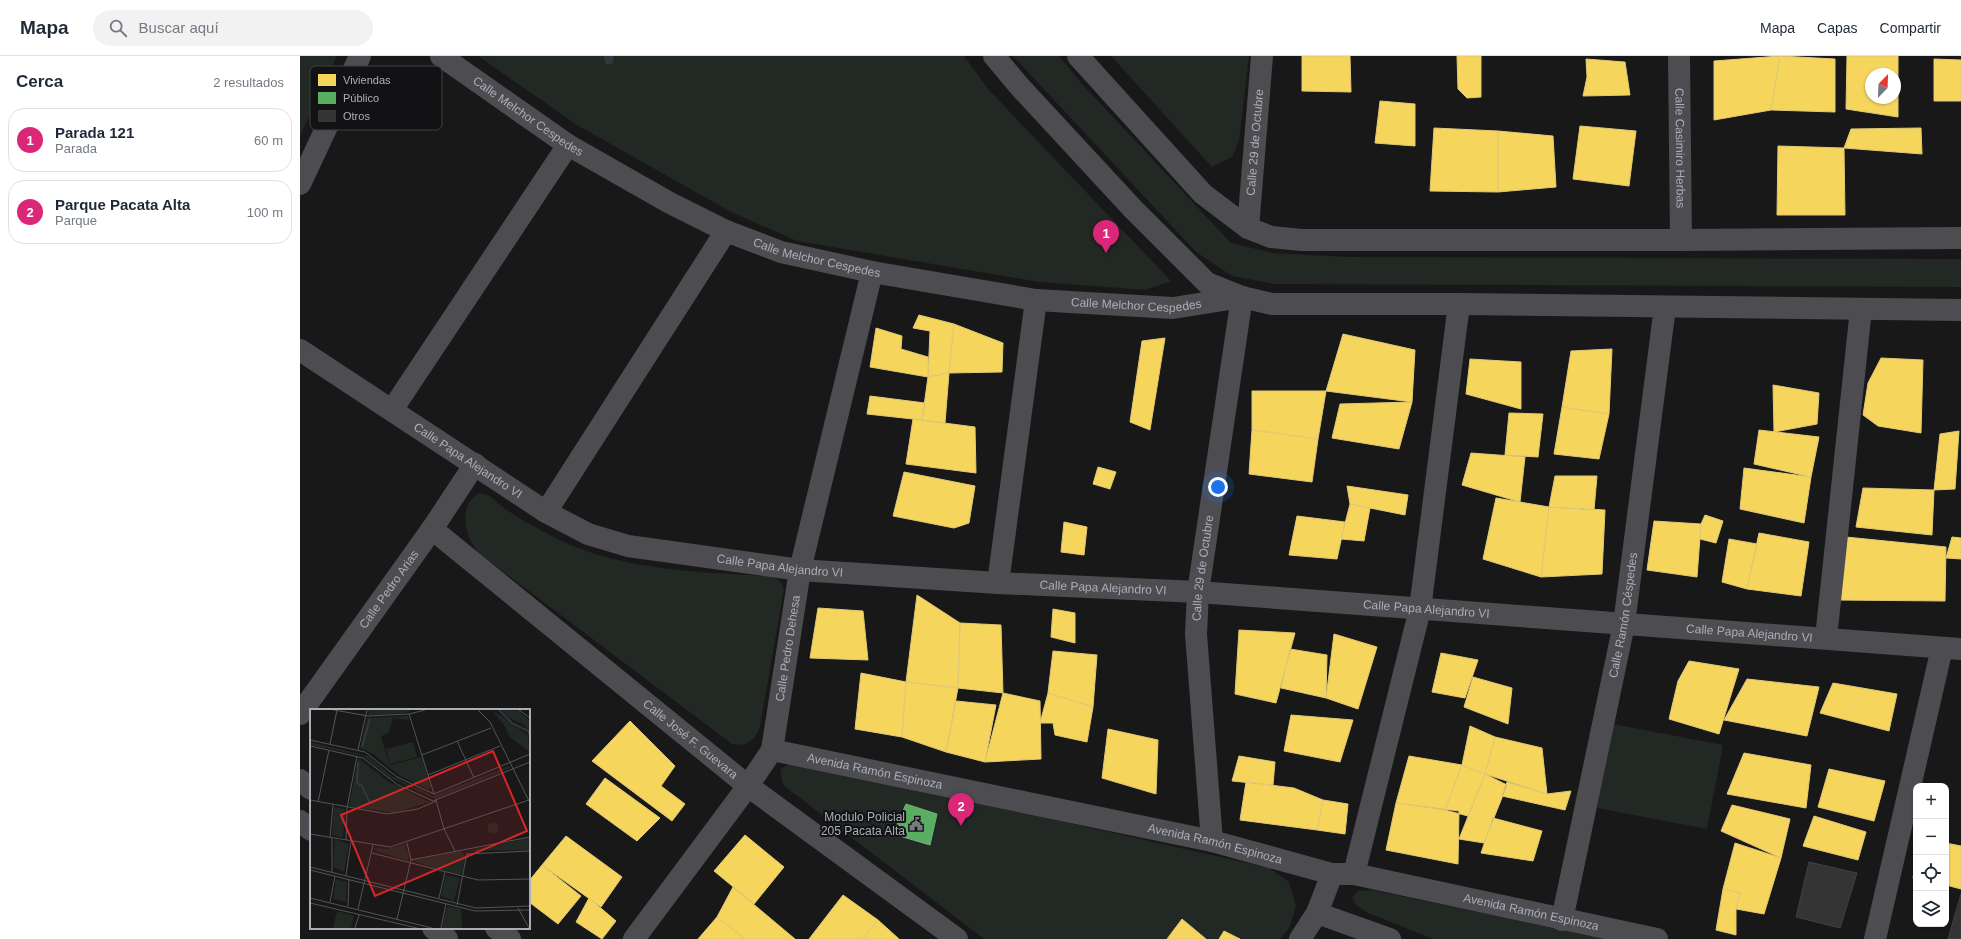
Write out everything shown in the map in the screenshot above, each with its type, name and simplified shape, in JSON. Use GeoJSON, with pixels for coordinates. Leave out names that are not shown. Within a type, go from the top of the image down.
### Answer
{"type":"FeatureCollection","features":[{"type":"Feature","properties":{"kind":"street"},"geometry":{"type":"LineString","coordinates":[[355,66],[360,56]]}},
{"type":"Feature","properties":{"kind":"street","name":"Calle Melchor Cespedes"},"geometry":{"type":"LineString","coordinates":[[441,56],[568,145],[670,202],[726,231],[781,252],[872,272],[1036,300],[1173,308],[1242,297]]}},
{"type":"Feature","properties":{"kind":"street"},"geometry":{"type":"LineString","coordinates":[[994,56],[1020,87],[1133,209],[1207,283],[1242,297],[1272,304],[1459,304],[1961,310]]}},
{"type":"Feature","properties":{"kind":"street"},"geometry":{"type":"LineString","coordinates":[[1078,56],[1203,194],[1248,228],[1271,237],[1302,240],[1961,238]]}},
{"type":"Feature","properties":{"kind":"street","name":"Calle 29 de Octubre"},"geometry":{"type":"LineString","coordinates":[[1248,228],[1262,56]]}},
{"type":"Feature","properties":{"kind":"street","name":"Calle Casimiro Herbas"},"geometry":{"type":"LineString","coordinates":[[1679,56],[1681,240]]}},
{"type":"Feature","properties":{"kind":"street"},"geometry":{"type":"LineString","coordinates":[[300,184],[325,130]]}},
{"type":"Feature","properties":{"kind":"street"},"geometry":{"type":"LineString","coordinates":[[392,410],[568,145]]}},
{"type":"Feature","properties":{"kind":"street"},"geometry":{"type":"LineString","coordinates":[[546,512],[726,231]]}},
{"type":"Feature","properties":{"kind":"street","name":"Calle Pedro Dehesa"},"geometry":{"type":"LineString","coordinates":[[634,939],[748,786],[772,750],[800,570],[872,272]]}},
{"type":"Feature","properties":{"kind":"street","name":"Calle 29 de Octubre"},"geometry":{"type":"LineString","coordinates":[[1212,841],[1196,634],[1198,592],[1242,297]]}},
{"type":"Feature","properties":{"kind":"street"},"geometry":{"type":"LineString","coordinates":[[998,583],[1036,300]]}},
{"type":"Feature","properties":{"kind":"street"},"geometry":{"type":"LineString","coordinates":[[1354,874],[1420,609],[1459,304]]}},
{"type":"Feature","properties":{"kind":"street","name":"Calle Ramón Céspedes"},"geometry":{"type":"LineString","coordinates":[[1562,920],[1624,624],[1665,307]]}},
{"type":"Feature","properties":{"kind":"street"},"geometry":{"type":"LineString","coordinates":[[1826,638],[1861,309]]}},
{"type":"Feature","properties":{"kind":"street","name":"Calle Papa Alejandro VI"},"geometry":{"type":"LineString","coordinates":[[300,350],[546,512],[588,534],[628,546],[800,570],[998,583],[1198,592],[1952,648]]}},
{"type":"Feature","properties":{"kind":"street","name":"Calle Pedro Arias"},"geometry":{"type":"LineString","coordinates":[[300,714],[432,529],[475,464]]}},
{"type":"Feature","properties":{"kind":"street","name":"Calle José F. Guevara"},"geometry":{"type":"LineString","coordinates":[[432,529],[748,786],[957,939]]}},
{"type":"Feature","properties":{"kind":"street"},"geometry":{"type":"LineString","coordinates":[[1875,939],[1952,648]]}},
{"type":"Feature","properties":{"kind":"street","name":"Avenida Ramón Espinoza"},"geometry":{"type":"LineString","coordinates":[[772,750],[1212,841],[1332,874],[1354,874],[1562,920],[1657,939]]}},
{"type":"Feature","properties":{"kind":"street"},"geometry":{"type":"LineString","coordinates":[[300,780],[310,788]]}},
{"type":"Feature","properties":{"kind":"street"},"geometry":{"type":"LineString","coordinates":[[300,821],[310,829]]}},
{"type":"Feature","properties":{"kind":"street"},"geometry":{"type":"LineString","coordinates":[[1300,939],[1317,913],[1332,874]]}},
{"type":"Feature","properties":{"kind":"street"},"geometry":{"type":"LineString","coordinates":[[1317,913],[1390,939]]}},
{"type":"Feature","properties":{"kind":"street"},"geometry":{"type":"LineString","coordinates":[[434,929],[447,939]]}},
{"type":"Feature","properties":{"kind":"street"},"geometry":{"type":"LineString","coordinates":[[497,929],[510,939]]}},
{"type":"Feature","properties":{"kind":"shaded area"},"geometry":{"type":"Polygon","coordinates":[[[300,56],[337,56],[332,66],[310,66],[310,114],[300,136],[300,56]]]}},
{"type":"Feature","properties":{"kind":"shaded area"},"geometry":{"type":"Polygon","coordinates":[[[478,56],[964,56],[988,89],[1171,281],[1146,290],[1039,282],[797,241],[731,212],[577,125],[478,56]]]}},
{"type":"Feature","properties":{"kind":"shaded area"},"geometry":{"type":"Polygon","coordinates":[[[1013,56],[1059,56],[1083,85],[1231,243],[1273,253],[1348,257],[1961,259],[1961,287],[1275,284],[1232,276],[1196,252],[1013,56]]]}},
{"type":"Feature","properties":{"kind":"shaded area"},"geometry":{"type":"Polygon","coordinates":[[[1111,56],[1249,56],[1239,141],[1232,157],[1212,167],[1111,56]]]}},
{"type":"Feature","properties":{"kind":"shaded area"},"geometry":{"type":"Polygon","coordinates":[[[480,493],[492,497],[515,515],[548,534],[573,546],[596,554],[620,561],[668,569],[767,576],[778,580],[784,589],[760,727],[753,739],[742,745],[732,744],[481,555],[475,549],[471,541],[467,532],[466,523],[468,506],[472,498],[480,493]]]}},
{"type":"Feature","properties":{"kind":"shaded area"},"geometry":{"type":"Polygon","coordinates":[[[1613,724],[1723,745],[1707,829],[1597,808],[1613,724]]]}},
{"type":"Feature","properties":{"kind":"shaded area"},"geometry":{"type":"Polygon","coordinates":[[[795,761],[1269,868],[1289,882],[1296,906],[1290,927],[1280,939],[984,939],[783,785],[780,769],[795,761]]]}},
{"type":"Feature","properties":{"kind":"shaded area"},"geometry":{"type":"Polygon","coordinates":[[[1372,890],[1607,939],[1433,939],[1366,912],[1356,905],[1352,897],[1358,891],[1372,890]]]}},
{"type":"Feature","properties":{"kind":"building: Viviendas"},"geometry":{"type":"Polygon","coordinates":[[[1302,56],[1350,56],[1351,92],[1302,91],[1302,56]]]}},
{"type":"Feature","properties":{"kind":"building: Viviendas"},"geometry":{"type":"Polygon","coordinates":[[[1457,56],[1481,56],[1481,97],[1467,98],[1458,89],[1457,56]]]}},
{"type":"Feature","properties":{"kind":"building: Viviendas"},"geometry":{"type":"Polygon","coordinates":[[[1780,56],[1835,59],[1835,112],[1771,110],[1780,56]]]}},
{"type":"Feature","properties":{"kind":"building: Viviendas"},"geometry":{"type":"Polygon","coordinates":[[[1780,56],[1771,110],[1714,120],[1714,61],[1780,56]]]}},
{"type":"Feature","properties":{"kind":"building: Viviendas"},"geometry":{"type":"Polygon","coordinates":[[[1847,56],[1898,56],[1898,68],[1865,68],[1865,104],[1898,104],[1898,117],[1846,109],[1847,56]]]}},
{"type":"Feature","properties":{"kind":"building: Viviendas"},"geometry":{"type":"Polygon","coordinates":[[[1586,59],[1625,62],[1630,95],[1583,96],[1587,77],[1586,59]]]}},
{"type":"Feature","properties":{"kind":"building: Viviendas"},"geometry":{"type":"Polygon","coordinates":[[[1934,59],[1961,60],[1961,101],[1934,101],[1934,59]]]}},
{"type":"Feature","properties":{"kind":"building: Viviendas"},"geometry":{"type":"Polygon","coordinates":[[[1380,101],[1415,104],[1415,146],[1375,143],[1380,101]]]}},
{"type":"Feature","properties":{"kind":"building: Viviendas"},"geometry":{"type":"Polygon","coordinates":[[[1580,126],[1636,131],[1629,186],[1573,179],[1580,126]]]}},
{"type":"Feature","properties":{"kind":"building: Viviendas"},"geometry":{"type":"Polygon","coordinates":[[[1434,128],[1498,131],[1498,192],[1430,191],[1434,128]]]}},
{"type":"Feature","properties":{"kind":"building: Viviendas"},"geometry":{"type":"Polygon","coordinates":[[[1921,128],[1922,154],[1844,148],[1851,129],[1921,128]]]}},
{"type":"Feature","properties":{"kind":"building: Viviendas"},"geometry":{"type":"Polygon","coordinates":[[[1498,131],[1553,136],[1556,187],[1498,192],[1498,131]]]}},
{"type":"Feature","properties":{"kind":"building: Viviendas"},"geometry":{"type":"Polygon","coordinates":[[[1778,146],[1844,148],[1845,215],[1777,215],[1778,146]]]}},
{"type":"Feature","properties":{"kind":"building: Viviendas"},"geometry":{"type":"Polygon","coordinates":[[[919,315],[954,324],[949,373],[928,377],[930,331],[913,328],[919,315]]]}},
{"type":"Feature","properties":{"kind":"building: Viviendas"},"geometry":{"type":"Polygon","coordinates":[[[954,324],[1003,343],[1002,372],[949,373],[954,324]]]}},
{"type":"Feature","properties":{"kind":"building: Viviendas"},"geometry":{"type":"Polygon","coordinates":[[[876,328],[902,336],[901,349],[928,357],[928,377],[870,367],[876,328]]]}},
{"type":"Feature","properties":{"kind":"building: Viviendas"},"geometry":{"type":"Polygon","coordinates":[[[1343,334],[1415,350],[1412,402],[1326,391],[1343,334]]]}},
{"type":"Feature","properties":{"kind":"building: Viviendas"},"geometry":{"type":"Polygon","coordinates":[[[1165,338],[1150,430],[1130,422],[1142,341],[1165,338]]]}},
{"type":"Feature","properties":{"kind":"building: Viviendas"},"geometry":{"type":"Polygon","coordinates":[[[1612,349],[1609,414],[1562,407],[1571,351],[1612,349]]]}},
{"type":"Feature","properties":{"kind":"building: Viviendas"},"geometry":{"type":"Polygon","coordinates":[[[1881,358],[1923,360],[1921,433],[1878,426],[1863,415],[1868,383],[1881,358]]]}},
{"type":"Feature","properties":{"kind":"building: Viviendas"},"geometry":{"type":"Polygon","coordinates":[[[1470,359],[1521,362],[1521,409],[1466,394],[1470,359]]]}},
{"type":"Feature","properties":{"kind":"building: Viviendas"},"geometry":{"type":"Polygon","coordinates":[[[949,373],[945,423],[922,420],[928,377],[949,373]]]}},
{"type":"Feature","properties":{"kind":"building: Viviendas"},"geometry":{"type":"Polygon","coordinates":[[[1773,385],[1819,393],[1817,424],[1774,432],[1773,385]]]}},
{"type":"Feature","properties":{"kind":"building: Viviendas"},"geometry":{"type":"Polygon","coordinates":[[[1252,391],[1326,391],[1318,439],[1252,430],[1252,391]]]}},
{"type":"Feature","properties":{"kind":"building: Viviendas"},"geometry":{"type":"Polygon","coordinates":[[[870,396],[925,403],[922,420],[867,414],[870,396]]]}},
{"type":"Feature","properties":{"kind":"building: Viviendas"},"geometry":{"type":"Polygon","coordinates":[[[1412,402],[1399,449],[1332,438],[1340,404],[1412,402]]]}},
{"type":"Feature","properties":{"kind":"building: Viviendas"},"geometry":{"type":"Polygon","coordinates":[[[1562,407],[1609,414],[1599,459],[1554,454],[1562,407]]]}},
{"type":"Feature","properties":{"kind":"building: Viviendas"},"geometry":{"type":"Polygon","coordinates":[[[1509,413],[1543,414],[1538,457],[1505,455],[1509,413]]]}},
{"type":"Feature","properties":{"kind":"building: Viviendas"},"geometry":{"type":"Polygon","coordinates":[[[913,419],[975,427],[976,473],[906,464],[913,419]]]}},
{"type":"Feature","properties":{"kind":"building: Viviendas"},"geometry":{"type":"Polygon","coordinates":[[[1252,430],[1318,439],[1312,482],[1249,474],[1252,430]]]}},
{"type":"Feature","properties":{"kind":"building: Viviendas"},"geometry":{"type":"Polygon","coordinates":[[[1759,430],[1819,437],[1811,477],[1754,464],[1759,430]]]}},
{"type":"Feature","properties":{"kind":"building: Viviendas"},"geometry":{"type":"Polygon","coordinates":[[[1959,431],[1955,489],[1934,490],[1940,434],[1959,431]]]}},
{"type":"Feature","properties":{"kind":"building: Viviendas"},"geometry":{"type":"Polygon","coordinates":[[[1471,453],[1525,457],[1520,502],[1462,485],[1471,453]]]}},
{"type":"Feature","properties":{"kind":"building: Viviendas"},"geometry":{"type":"Polygon","coordinates":[[[1098,467],[1116,472],[1110,489],[1093,484],[1098,467]]]}},
{"type":"Feature","properties":{"kind":"building: Viviendas"},"geometry":{"type":"Polygon","coordinates":[[[1744,468],[1811,477],[1804,523],[1740,509],[1744,468]]]}},
{"type":"Feature","properties":{"kind":"building: Viviendas"},"geometry":{"type":"Polygon","coordinates":[[[904,472],[975,486],[969,523],[954,528],[893,516],[904,472]]]}},
{"type":"Feature","properties":{"kind":"building: Viviendas"},"geometry":{"type":"Polygon","coordinates":[[[1555,476],[1597,476],[1594,510],[1549,507],[1555,476]]]}},
{"type":"Feature","properties":{"kind":"building: Viviendas"},"geometry":{"type":"Polygon","coordinates":[[[1347,486],[1408,495],[1405,515],[1350,504],[1347,486]]]}},
{"type":"Feature","properties":{"kind":"building: Viviendas"},"geometry":{"type":"Polygon","coordinates":[[[1863,488],[1934,490],[1932,535],[1856,527],[1863,488]]]}},
{"type":"Feature","properties":{"kind":"building: Viviendas"},"geometry":{"type":"Polygon","coordinates":[[[1496,498],[1549,507],[1541,577],[1483,559],[1496,498]]]}},
{"type":"Feature","properties":{"kind":"building: Viviendas"},"geometry":{"type":"Polygon","coordinates":[[[1350,504],[1370,508],[1364,541],[1341,539],[1350,504]]]}},
{"type":"Feature","properties":{"kind":"building: Viviendas"},"geometry":{"type":"Polygon","coordinates":[[[1549,507],[1605,510],[1602,574],[1541,577],[1549,507]]]}},
{"type":"Feature","properties":{"kind":"building: Viviendas"},"geometry":{"type":"Polygon","coordinates":[[[1705,515],[1723,521],[1716,543],[1700,539],[1701,524],[1705,515]]]}},
{"type":"Feature","properties":{"kind":"building: Viviendas"},"geometry":{"type":"Polygon","coordinates":[[[1297,516],[1345,522],[1337,559],[1289,555],[1297,516]]]}},
{"type":"Feature","properties":{"kind":"building: Viviendas"},"geometry":{"type":"Polygon","coordinates":[[[1654,521],[1701,524],[1697,577],[1647,570],[1654,521]]]}},
{"type":"Feature","properties":{"kind":"building: Viviendas"},"geometry":{"type":"Polygon","coordinates":[[[1064,522],[1087,527],[1084,555],[1061,552],[1064,522]]]}},
{"type":"Feature","properties":{"kind":"building: Viviendas"},"geometry":{"type":"Polygon","coordinates":[[[1759,533],[1809,542],[1801,596],[1747,589],[1759,533]]]}},
{"type":"Feature","properties":{"kind":"building: Viviendas"},"geometry":{"type":"Polygon","coordinates":[[[1846,537],[1946,547],[1945,601],[1837,600],[1846,537]]]}},
{"type":"Feature","properties":{"kind":"building: Viviendas"},"geometry":{"type":"Polygon","coordinates":[[[1952,537],[1961,538],[1961,559],[1946,558],[1952,537]]]}},
{"type":"Feature","properties":{"kind":"building: Viviendas"},"geometry":{"type":"Polygon","coordinates":[[[1729,539],[1757,544],[1747,589],[1722,582],[1729,539]]]}},
{"type":"Feature","properties":{"kind":"building: Viviendas"},"geometry":{"type":"Polygon","coordinates":[[[917,595],[960,623],[958,688],[906,682],[917,595]]]}},
{"type":"Feature","properties":{"kind":"building: Viviendas"},"geometry":{"type":"Polygon","coordinates":[[[818,608],[863,611],[868,660],[810,658],[818,608]]]}},
{"type":"Feature","properties":{"kind":"building: Viviendas"},"geometry":{"type":"Polygon","coordinates":[[[1053,609],[1075,613],[1075,643],[1051,637],[1053,609]]]}},
{"type":"Feature","properties":{"kind":"building: Viviendas"},"geometry":{"type":"Polygon","coordinates":[[[960,623],[1001,625],[1003,693],[958,688],[960,623]]]}},
{"type":"Feature","properties":{"kind":"building: Viviendas"},"geometry":{"type":"Polygon","coordinates":[[[1239,630],[1295,633],[1276,703],[1235,694],[1239,630]]]}},
{"type":"Feature","properties":{"kind":"building: Viviendas"},"geometry":{"type":"Polygon","coordinates":[[[1334,634],[1377,647],[1358,709],[1326,698],[1334,634]]]}},
{"type":"Feature","properties":{"kind":"building: Viviendas"},"geometry":{"type":"Polygon","coordinates":[[[1290,649],[1327,655],[1326,698],[1281,688],[1290,649]]]}},
{"type":"Feature","properties":{"kind":"building: Viviendas"},"geometry":{"type":"Polygon","coordinates":[[[1053,651],[1097,655],[1093,707],[1048,693],[1053,651]]]}},
{"type":"Feature","properties":{"kind":"building: Viviendas"},"geometry":{"type":"Polygon","coordinates":[[[1441,653],[1478,660],[1465,698],[1432,692],[1441,653]]]}},
{"type":"Feature","properties":{"kind":"building: Viviendas"},"geometry":{"type":"Polygon","coordinates":[[[1689,661],[1739,669],[1719,734],[1669,719],[1678,681],[1689,661]]]}},
{"type":"Feature","properties":{"kind":"building: Viviendas"},"geometry":{"type":"Polygon","coordinates":[[[861,673],[906,682],[902,737],[855,729],[861,673]]]}},
{"type":"Feature","properties":{"kind":"building: Viviendas"},"geometry":{"type":"Polygon","coordinates":[[[1473,677],[1512,688],[1508,724],[1464,707],[1473,677]]]}},
{"type":"Feature","properties":{"kind":"building: Viviendas"},"geometry":{"type":"Polygon","coordinates":[[[1747,679],[1819,687],[1807,736],[1724,720],[1747,679]]]}},
{"type":"Feature","properties":{"kind":"building: Viviendas"},"geometry":{"type":"Polygon","coordinates":[[[906,682],[958,688],[946,752],[902,737],[906,682]]]}},
{"type":"Feature","properties":{"kind":"building: Viviendas"},"geometry":{"type":"Polygon","coordinates":[[[1833,683],[1897,694],[1889,731],[1820,713],[1833,683]]]}},
{"type":"Feature","properties":{"kind":"building: Viviendas"},"geometry":{"type":"Polygon","coordinates":[[[1003,693],[1040,701],[1041,759],[985,762],[1003,693]]]}},
{"type":"Feature","properties":{"kind":"building: Viviendas"},"geometry":{"type":"Polygon","coordinates":[[[1048,693],[1093,707],[1087,742],[1055,735],[1053,723],[1040,723],[1048,693]]]}},
{"type":"Feature","properties":{"kind":"building: Viviendas"},"geometry":{"type":"Polygon","coordinates":[[[956,701],[996,705],[985,762],[946,752],[956,701]]]}},
{"type":"Feature","properties":{"kind":"building: Viviendas"},"geometry":{"type":"Polygon","coordinates":[[[1291,715],[1353,720],[1340,762],[1284,751],[1291,715]]]}},
{"type":"Feature","properties":{"kind":"building: Viviendas"},"geometry":{"type":"Polygon","coordinates":[[[630,721],[675,766],[661,786],[685,804],[672,821],[592,761],[630,721]]]}},
{"type":"Feature","properties":{"kind":"building: Viviendas"},"geometry":{"type":"Polygon","coordinates":[[[1470,726],[1495,737],[1485,774],[1462,765],[1470,726]]]}},
{"type":"Feature","properties":{"kind":"building: Viviendas"},"geometry":{"type":"Polygon","coordinates":[[[1108,729],[1158,740],[1156,794],[1102,778],[1108,729]]]}},
{"type":"Feature","properties":{"kind":"building: Viviendas"},"geometry":{"type":"Polygon","coordinates":[[[1495,737],[1542,748],[1547,794],[1485,774],[1495,737]]]}},
{"type":"Feature","properties":{"kind":"building: Viviendas"},"geometry":{"type":"Polygon","coordinates":[[[1744,753],[1811,765],[1806,808],[1727,794],[1744,753]]]}},
{"type":"Feature","properties":{"kind":"building: Viviendas"},"geometry":{"type":"Polygon","coordinates":[[[1239,756],[1275,762],[1273,785],[1232,781],[1239,756]]]}},
{"type":"Feature","properties":{"kind":"building: Viviendas"},"geometry":{"type":"Polygon","coordinates":[[[1409,756],[1462,765],[1445,810],[1396,803],[1409,756]]]}},
{"type":"Feature","properties":{"kind":"building: Viviendas"},"geometry":{"type":"Polygon","coordinates":[[[1462,765],[1485,774],[1468,816],[1445,810],[1462,765]]]}},
{"type":"Feature","properties":{"kind":"building: Viviendas"},"geometry":{"type":"Polygon","coordinates":[[[1829,769],[1885,781],[1874,821],[1818,807],[1829,769]]]}},
{"type":"Feature","properties":{"kind":"building: Viviendas"},"geometry":{"type":"Polygon","coordinates":[[[1485,774],[1507,785],[1484,843],[1459,839],[1485,774]]]}},
{"type":"Feature","properties":{"kind":"building: Viviendas"},"geometry":{"type":"Polygon","coordinates":[[[605,778],[660,818],[637,841],[586,804],[605,778]]]}},
{"type":"Feature","properties":{"kind":"building: Viviendas"},"geometry":{"type":"Polygon","coordinates":[[[1246,782],[1294,788],[1323,800],[1317,830],[1240,820],[1246,782]]]}},
{"type":"Feature","properties":{"kind":"building: Viviendas"},"geometry":{"type":"Polygon","coordinates":[[[1507,782],[1547,794],[1571,791],[1565,810],[1502,796],[1507,782]]]}},
{"type":"Feature","properties":{"kind":"building: Viviendas"},"geometry":{"type":"Polygon","coordinates":[[[1323,800],[1348,804],[1345,834],[1317,830],[1323,800]]]}},
{"type":"Feature","properties":{"kind":"building: Viviendas"},"geometry":{"type":"Polygon","coordinates":[[[1396,803],[1459,811],[1458,864],[1386,850],[1396,803]]]}},
{"type":"Feature","properties":{"kind":"building: Viviendas"},"geometry":{"type":"Polygon","coordinates":[[[1732,805],[1790,819],[1781,858],[1721,831],[1732,805]]]}},
{"type":"Feature","properties":{"kind":"building: Viviendas"},"geometry":{"type":"Polygon","coordinates":[[[1814,816],[1866,832],[1858,860],[1803,846],[1814,816]]]}},
{"type":"Feature","properties":{"kind":"building: Viviendas"},"geometry":{"type":"Polygon","coordinates":[[[1493,818],[1542,831],[1533,861],[1481,853],[1493,818]]]}},
{"type":"Feature","properties":{"kind":"building: Viviendas"},"geometry":{"type":"Polygon","coordinates":[[[745,835],[784,867],[754,904],[714,871],[745,835]]]}},
{"type":"Feature","properties":{"kind":"building: Viviendas"},"geometry":{"type":"Polygon","coordinates":[[[566,836],[622,877],[601,907],[542,865],[566,836]]]}},
{"type":"Feature","properties":{"kind":"building: Viviendas"},"geometry":{"type":"Polygon","coordinates":[[[1735,843],[1781,858],[1764,914],[1736,909],[1740,893],[1723,889],[1735,843]]]}},
{"type":"Feature","properties":{"kind":"building: Viviendas"},"geometry":{"type":"Polygon","coordinates":[[[1949,844],[1961,846],[1961,889],[1949,886],[1949,844]]]}},
{"type":"Feature","properties":{"kind":"building: Viviendas"},"geometry":{"type":"Polygon","coordinates":[[[542,865],[581,896],[558,924],[530,903],[530,880],[542,865]]]}},
{"type":"Feature","properties":{"kind":"building: Viviendas"},"geometry":{"type":"Polygon","coordinates":[[[733,887],[795,939],[745,939],[717,917],[733,887]]]}},
{"type":"Feature","properties":{"kind":"building: Viviendas"},"geometry":{"type":"Polygon","coordinates":[[[1723,889],[1740,893],[1736,909],[1736,935],[1716,930],[1723,889]]]}},
{"type":"Feature","properties":{"kind":"building: Viviendas"},"geometry":{"type":"Polygon","coordinates":[[[843,895],[878,920],[863,939],[809,939],[843,895]]]}},
{"type":"Feature","properties":{"kind":"building: Viviendas"},"geometry":{"type":"Polygon","coordinates":[[[589,898],[616,921],[602,939],[576,922],[589,898]]]}},
{"type":"Feature","properties":{"kind":"building: Viviendas"},"geometry":{"type":"Polygon","coordinates":[[[717,917],[745,939],[698,939],[717,917]]]}},
{"type":"Feature","properties":{"kind":"building: Viviendas"},"geometry":{"type":"Polygon","coordinates":[[[1182,919],[1206,939],[1167,939],[1182,919]]]}},
{"type":"Feature","properties":{"kind":"building: Viviendas"},"geometry":{"type":"Polygon","coordinates":[[[878,920],[899,939],[863,939],[878,920]]]}},
{"type":"Feature","properties":{"kind":"building: Viviendas"},"geometry":{"type":"Polygon","coordinates":[[[1224,931],[1240,939],[1219,939],[1224,931]]]}},
{"type":"Feature","properties":{"kind":"building: Público","name":"Modulo Policial 205 Pacata Alta"},"geometry":{"type":"Polygon","coordinates":[[[906,804],[937,814],[930,845],[893,834],[906,804]]]}},
{"type":"Feature","properties":{"kind":"building: Otros"},"geometry":{"type":"Polygon","coordinates":[[[1809,862],[1857,873],[1840,928],[1796,917],[1809,862]]]}},
{"type":"Feature","properties":{"kind":"building: Otros"},"geometry":{"type":"Polygon","coordinates":[[[1961,894],[1961,939],[1948,939],[1961,894]]]}},
{"type":"Feature","properties":{"kind":"place","name":"Parada 121"},"geometry":{"type":"Point","coordinates":[1106,253]}},
{"type":"Feature","properties":{"kind":"place","name":"Modulo Policial 205 Pacata Alta"},"geometry":{"type":"Point","coordinates":[916,824]}},
{"type":"Feature","properties":{"kind":"place","name":"Parque Pacata Alta"},"geometry":{"type":"Point","coordinates":[961,826]}}]}
